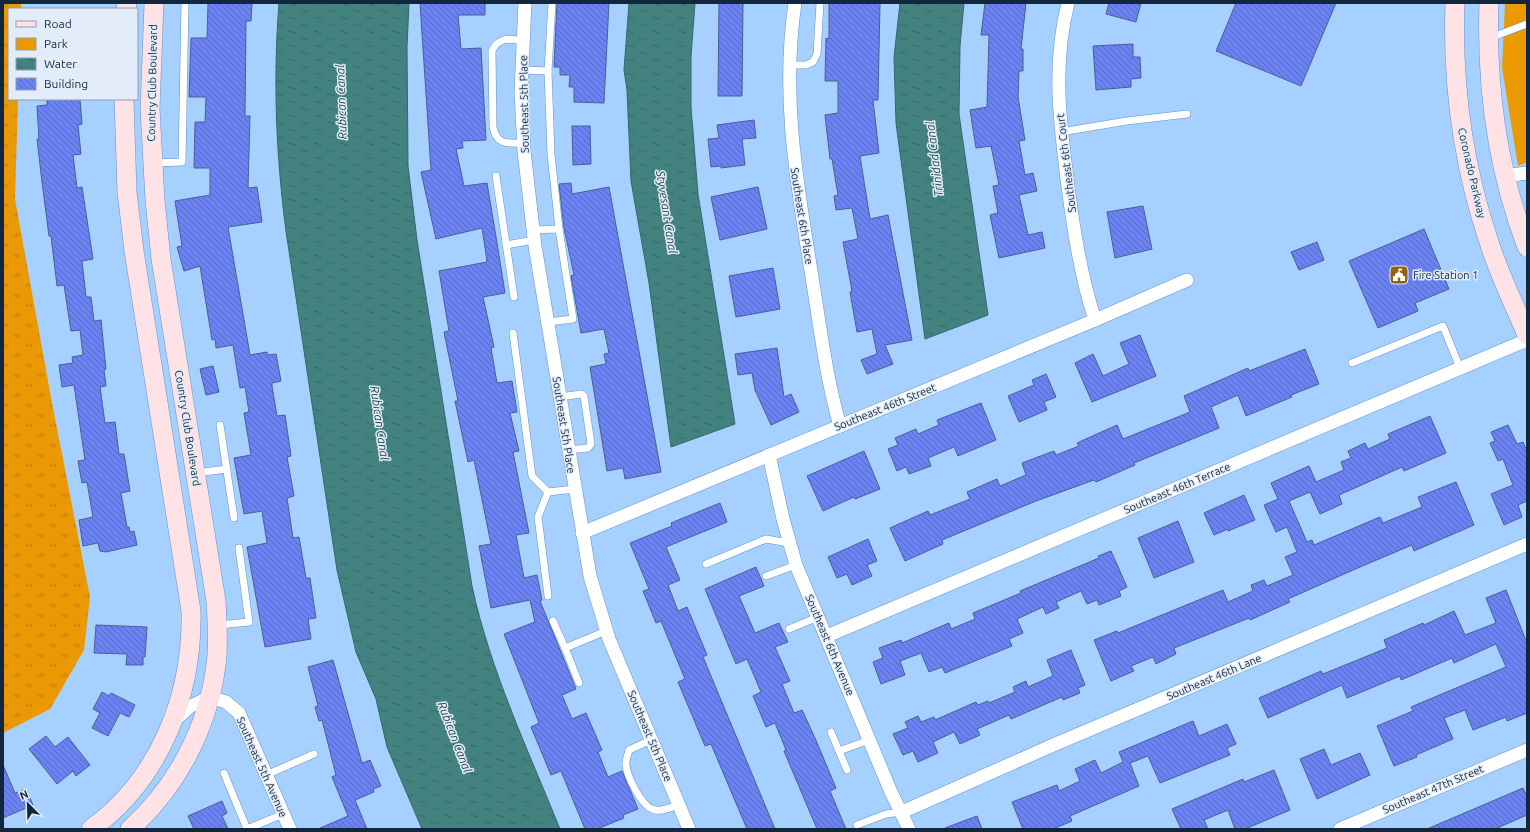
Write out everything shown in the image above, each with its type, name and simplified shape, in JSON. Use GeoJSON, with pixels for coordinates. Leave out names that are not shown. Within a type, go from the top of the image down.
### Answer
{"type":"FeatureCollection","features":[{"type":"Feature","properties":{"kind":"main road","name":"Country Club Boulevard"},"geometry":{"type":"LineString","coordinates":[[130,829],[142,819],[175,777],[191,748],[210,697],[216,665],[216,601],[178,364],[156,214],[150,109],[154,3]]}},
{"type":"Feature","properties":{"kind":"main road","name":"Coronado Parkway"},"geometry":{"type":"LineString","coordinates":[[1455,3],[1455,68],[1462,135],[1468,164],[1490,244],[1527,335]]}},
{"type":"Feature","properties":{"kind":"main road"},"geometry":{"type":"LineString","coordinates":[[1489,3],[1488,39],[1492,104],[1504,176],[1516,219],[1527,247]]}},
{"type":"Feature","properties":{"kind":"main road"},"geometry":{"type":"LineString","coordinates":[[91,829],[121,803],[142,780],[171,724],[182,694],[189,662],[191,612],[152,368],[130,216],[124,146],[124,100]]}},
{"type":"Feature","properties":{"kind":"main road"},"geometry":{"type":"LineString","coordinates":[[130,216],[156,214]]}},
{"type":"Feature","properties":{"kind":"main road"},"geometry":{"type":"LineString","coordinates":[[152,368],[178,364]]}},
{"type":"Feature","properties":{"kind":"street","name":"Southeast 5th Place"},"geometry":{"type":"LineString","coordinates":[[525,3],[522,70],[524,143],[534,235],[568,450],[590,576],[606,631],[689,829]]}},
{"type":"Feature","properties":{"kind":"street","name":"Southeast 6th Place"},"geometry":{"type":"LineString","coordinates":[[795,3],[790,65],[791,128],[796,183],[830,392],[840,426]]}},
{"type":"Feature","properties":{"kind":"street","name":"Southeast 6th Court"},"geometry":{"type":"LineString","coordinates":[[1068,3],[1058,67],[1061,132],[1086,294],[1095,320]]}},
{"type":"Feature","properties":{"kind":"street"},"geometry":{"type":"LineString","coordinates":[[1504,176],[1527,173]]}},
{"type":"Feature","properties":{"kind":"street","name":"Southeast 46th Street"},"geometry":{"type":"LineString","coordinates":[[582,533],[1095,320],[1187,280]]}},
{"type":"Feature","properties":{"kind":"street","name":"Southeast 46th Terrace"},"geometry":{"type":"LineString","coordinates":[[826,636],[1527,340]]}},
{"type":"Feature","properties":{"kind":"street","name":"Southeast 6th Avenue"},"geometry":{"type":"LineString","coordinates":[[769,455],[789,543],[796,565],[891,792],[909,829]]}},
{"type":"Feature","properties":{"kind":"street","name":"Southeast 46th Lane"},"geometry":{"type":"LineString","coordinates":[[902,812],[1023,758],[1527,544]]}},
{"type":"Feature","properties":{"kind":"street"},"geometry":{"type":"LineString","coordinates":[[171,724],[191,706],[210,697]]}},
{"type":"Feature","properties":{"kind":"street","name":"Southeast 5th Avenue"},"geometry":{"type":"LineString","coordinates":[[210,697],[226,702],[238,713],[290,829]]}},
{"type":"Feature","properties":{"kind":"street","name":"Southeast 47th Street"},"geometry":{"type":"LineString","coordinates":[[1340,829],[1527,750]]}},
{"type":"Feature","properties":{"kind":"lane"},"geometry":{"type":"LineString","coordinates":[[152,163],[182,162],[184,3]]}},
{"type":"Feature","properties":{"kind":"lane"},"geometry":{"type":"LineString","coordinates":[[548,322],[573,319],[559,230],[551,154],[548,71],[552,3]]}},
{"type":"Feature","properties":{"kind":"lane"},"geometry":{"type":"LineString","coordinates":[[790,65],[806,65],[813,62],[817,54],[820,3]]}},
{"type":"Feature","properties":{"kind":"lane"},"geometry":{"type":"LineString","coordinates":[[1488,39],[1527,24]]}},
{"type":"Feature","properties":{"kind":"lane"},"geometry":{"type":"LineString","coordinates":[[523,41],[509,38],[501,41],[495,45],[492,59],[493,127],[495,136],[500,141],[506,143],[524,143]]}},
{"type":"Feature","properties":{"kind":"lane"},"geometry":{"type":"LineString","coordinates":[[522,70],[548,71]]}},
{"type":"Feature","properties":{"kind":"lane"},"geometry":{"type":"LineString","coordinates":[[1061,132],[1127,121],[1187,114]]}},
{"type":"Feature","properties":{"kind":"lane"},"geometry":{"type":"LineString","coordinates":[[496,176],[514,297]]}},
{"type":"Feature","properties":{"kind":"lane"},"geometry":{"type":"LineString","coordinates":[[506,245],[534,235],[559,230]]}},
{"type":"Feature","properties":{"kind":"lane"},"geometry":{"type":"LineString","coordinates":[[1352,363],[1443,326],[1460,368]]}},
{"type":"Feature","properties":{"kind":"lane"},"geometry":{"type":"LineString","coordinates":[[513,333],[532,476],[548,492]]}},
{"type":"Feature","properties":{"kind":"lane"},"geometry":{"type":"LineString","coordinates":[[560,397],[581,394],[584,396],[591,444],[588,448],[568,450]]}},
{"type":"Feature","properties":{"kind":"lane"},"geometry":{"type":"LineString","coordinates":[[220,425],[234,518]]}},
{"type":"Feature","properties":{"kind":"lane"},"geometry":{"type":"LineString","coordinates":[[195,473],[227,468]]}},
{"type":"Feature","properties":{"kind":"lane"},"geometry":{"type":"LineString","coordinates":[[548,492],[575,489]]}},
{"type":"Feature","properties":{"kind":"lane"},"geometry":{"type":"LineString","coordinates":[[548,492],[538,517],[548,596]]}},
{"type":"Feature","properties":{"kind":"lane"},"geometry":{"type":"LineString","coordinates":[[706,564],[766,539],[789,543]]}},
{"type":"Feature","properties":{"kind":"lane"},"geometry":{"type":"LineString","coordinates":[[217,625],[250,622],[239,548]]}},
{"type":"Feature","properties":{"kind":"lane"},"geometry":{"type":"LineString","coordinates":[[766,576],[796,565]]}},
{"type":"Feature","properties":{"kind":"lane"},"geometry":{"type":"LineString","coordinates":[[789,629],[818,617]]}},
{"type":"Feature","properties":{"kind":"lane"},"geometry":{"type":"LineString","coordinates":[[553,621],[579,683]]}},
{"type":"Feature","properties":{"kind":"lane"},"geometry":{"type":"LineString","coordinates":[[564,648],[606,631]]}},
{"type":"Feature","properties":{"kind":"lane"},"geometry":{"type":"LineString","coordinates":[[831,732],[847,770]]}},
{"type":"Feature","properties":{"kind":"lane"},"geometry":{"type":"LineString","coordinates":[[651,740],[629,750],[627,758],[626,765],[639,798],[653,810],[662,810],[679,805]]}},
{"type":"Feature","properties":{"kind":"lane"},"geometry":{"type":"LineString","coordinates":[[839,752],[870,740]]}},
{"type":"Feature","properties":{"kind":"lane"},"geometry":{"type":"LineString","coordinates":[[266,775],[314,754]]}},
{"type":"Feature","properties":{"kind":"lane"},"geometry":{"type":"LineString","coordinates":[[224,773],[247,829],[283,814]]}},
{"type":"Feature","properties":{"kind":"lane"},"geometry":{"type":"LineString","coordinates":[[857,825],[886,814],[902,812]]}},
{"type":"Feature","properties":{"kind":"green space"},"geometry":{"type":"Polygon","coordinates":[[[3,3],[21,3],[21,8],[8,8],[8,100],[18,100],[15,199],[52,403],[90,597],[84,650],[50,709],[3,733],[3,3]]]}},
{"type":"Feature","properties":{"kind":"green space"},"geometry":{"type":"Polygon","coordinates":[[[1505,3],[1527,3],[1527,162],[1518,166],[1502,68],[1505,3]]]}},
{"type":"Feature","properties":{"kind":"water","name":"Rubican Canal"},"geometry":{"type":"Polygon","coordinates":[[[279,3],[409,3],[407,47],[408,166],[417,240],[472,586],[499,679],[560,829],[422,829],[387,747],[376,699],[356,652],[337,570],[286,231],[276,117],[276,60],[279,3]]]}},
{"type":"Feature","properties":{"kind":"water","name":"Styvesant Canal"},"geometry":{"type":"Polygon","coordinates":[[[629,3],[695,3],[691,56],[691,107],[698,194],[735,424],[671,447],[649,283],[631,181],[627,90],[624,70],[629,3]]]}},
{"type":"Feature","properties":{"kind":"water","name":"Trinidad Canal"},"geometry":{"type":"Polygon","coordinates":[[[900,3],[964,3],[960,46],[959,114],[988,315],[925,339],[896,123],[894,57],[900,3]]]}},
{"type":"Feature","properties":{"kind":"building"},"geometry":{"type":"Polygon","coordinates":[[[208,3],[252,3],[251,21],[246,21],[245,116],[250,116],[248,188],[257,187],[262,222],[228,227],[250,355],[267,352],[268,355],[276,354],[281,381],[272,383],[272,386],[277,416],[285,415],[291,456],[287,457],[294,496],[287,498],[293,538],[299,537],[306,578],[310,578],[316,618],[308,619],[311,639],[265,647],[247,547],[267,543],[262,511],[244,514],[234,458],[251,455],[244,413],[249,412],[245,387],[240,388],[233,345],[216,348],[215,339],[212,340],[200,266],[184,271],[177,247],[182,246],[175,201],[210,195],[210,168],[194,168],[195,122],[205,122],[206,97],[189,97],[191,38],[207,38],[208,3]]]}},
{"type":"Feature","properties":{"kind":"building"},"geometry":{"type":"Polygon","coordinates":[[[420,3],[485,3],[485,15],[458,15],[461,49],[481,48],[486,140],[462,141],[463,148],[456,149],[464,186],[487,183],[505,293],[483,297],[494,347],[491,348],[497,383],[512,381],[517,412],[510,413],[519,451],[513,452],[529,533],[516,535],[524,578],[537,575],[542,600],[540,601],[576,689],[562,695],[572,719],[586,713],[602,750],[598,752],[608,777],[622,771],[638,809],[623,815],[624,818],[597,829],[585,829],[561,771],[551,775],[531,727],[539,723],[504,634],[535,622],[530,600],[491,608],[479,546],[491,544],[474,460],[468,462],[455,401],[458,401],[444,332],[449,331],[439,271],[487,262],[482,228],[436,239],[421,172],[431,170],[420,3]]]}},
{"type":"Feature","properties":{"kind":"building"},"geometry":{"type":"Polygon","coordinates":[[[557,3],[609,3],[604,103],[574,102],[574,87],[569,87],[570,75],[560,75],[560,67],[554,67],[557,3]]]}},
{"type":"Feature","properties":{"kind":"building"},"geometry":{"type":"Polygon","coordinates":[[[719,3],[743,3],[742,96],[718,96],[719,3]]]}},
{"type":"Feature","properties":{"kind":"building"},"geometry":{"type":"Polygon","coordinates":[[[829,3],[880,3],[878,100],[873,100],[879,153],[860,156],[870,219],[888,215],[912,340],[885,345],[893,364],[867,374],[861,360],[877,354],[872,329],[857,332],[850,292],[852,291],[843,242],[858,239],[852,208],[836,210],[834,196],[838,195],[832,159],[830,159],[825,115],[838,113],[838,81],[825,81],[826,38],[829,39],[829,3]]]}},
{"type":"Feature","properties":{"kind":"building"},"geometry":{"type":"Polygon","coordinates":[[[985,3],[1026,3],[1021,49],[1023,49],[1023,71],[1019,71],[1018,97],[1025,140],[1019,141],[1025,175],[1033,173],[1037,191],[1019,195],[1028,235],[1042,232],[1045,248],[999,258],[990,215],[998,213],[993,186],[999,185],[991,146],[976,148],[970,110],[987,107],[989,35],[981,35],[985,3]]]}},
{"type":"Feature","properties":{"kind":"building"},"geometry":{"type":"Polygon","coordinates":[[[1109,3],[1141,3],[1136,22],[1106,14],[1109,3]]]}},
{"type":"Feature","properties":{"kind":"building"},"geometry":{"type":"Polygon","coordinates":[[[1236,3],[1336,3],[1301,86],[1216,51],[1236,3]]]}},
{"type":"Feature","properties":{"kind":"building"},"geometry":{"type":"Polygon","coordinates":[[[1133,44],[1133,57],[1140,57],[1141,78],[1131,79],[1131,87],[1096,90],[1093,46],[1133,44]]]}},
{"type":"Feature","properties":{"kind":"building"},"geometry":{"type":"Polygon","coordinates":[[[47,100],[80,100],[82,124],[78,125],[81,154],[73,155],[77,188],[82,187],[93,259],[82,261],[86,297],[91,297],[94,321],[101,320],[106,369],[104,370],[106,386],[100,387],[105,423],[115,422],[119,454],[124,454],[130,491],[121,493],[127,527],[129,527],[130,532],[134,531],[137,545],[106,552],[100,551],[98,543],[83,546],[79,520],[93,517],[87,482],[82,483],[78,461],[85,460],[74,385],[62,387],[59,365],[73,363],[72,357],[83,355],[80,330],[71,331],[64,285],[57,286],[51,236],[49,236],[37,139],[39,139],[37,106],[47,105],[47,100]]]}},
{"type":"Feature","properties":{"kind":"building"},"geometry":{"type":"Polygon","coordinates":[[[754,120],[756,138],[742,139],[745,165],[721,168],[721,166],[711,167],[708,139],[719,138],[717,125],[754,120]]]}},
{"type":"Feature","properties":{"kind":"building"},"geometry":{"type":"Polygon","coordinates":[[[572,126],[590,126],[591,164],[573,165],[572,126]]]}},
{"type":"Feature","properties":{"kind":"building"},"geometry":{"type":"Polygon","coordinates":[[[571,183],[572,194],[609,187],[661,472],[625,479],[623,468],[607,471],[590,367],[606,364],[604,354],[609,353],[604,329],[581,333],[571,276],[574,275],[564,228],[559,184],[571,183]]]}},
{"type":"Feature","properties":{"kind":"building"},"geometry":{"type":"Polygon","coordinates":[[[758,187],[767,229],[720,240],[711,197],[758,187]]]}},
{"type":"Feature","properties":{"kind":"building"},"geometry":{"type":"Polygon","coordinates":[[[1143,206],[1152,249],[1115,258],[1107,212],[1143,206]]]}},
{"type":"Feature","properties":{"kind":"building","name":"Fire Station 1"},"geometry":{"type":"Polygon","coordinates":[[[1424,229],[1449,289],[1415,303],[1418,311],[1378,328],[1349,261],[1424,229]]]}},
{"type":"Feature","properties":{"kind":"building"},"geometry":{"type":"Polygon","coordinates":[[[1317,242],[1324,260],[1299,270],[1291,252],[1317,242]]]}},
{"type":"Feature","properties":{"kind":"building"},"geometry":{"type":"Polygon","coordinates":[[[773,268],[780,309],[736,317],[729,276],[773,268]]]}},
{"type":"Feature","properties":{"kind":"building"},"geometry":{"type":"Polygon","coordinates":[[[1140,335],[1156,376],[1092,402],[1075,363],[1093,354],[1103,376],[1129,364],[1120,343],[1140,335]]]}},
{"type":"Feature","properties":{"kind":"building"},"geometry":{"type":"Polygon","coordinates":[[[777,348],[784,397],[791,394],[799,412],[771,425],[755,390],[752,373],[738,375],[735,354],[777,348]]]}},
{"type":"Feature","properties":{"kind":"building"},"geometry":{"type":"Polygon","coordinates":[[[1305,349],[1319,384],[1246,416],[1238,395],[1211,407],[1219,428],[1134,463],[1135,465],[1096,482],[1094,480],[1036,501],[942,540],[943,544],[905,561],[890,528],[928,511],[930,515],[970,499],[967,492],[997,479],[1000,486],[1026,475],[1022,463],[1054,451],[1056,455],[1079,446],[1077,443],[1117,425],[1123,439],[1190,412],[1184,396],[1248,368],[1249,371],[1305,349]]]}},
{"type":"Feature","properties":{"kind":"building"},"geometry":{"type":"Polygon","coordinates":[[[213,366],[219,392],[206,395],[200,369],[213,366]]]}},
{"type":"Feature","properties":{"kind":"building"},"geometry":{"type":"Polygon","coordinates":[[[1046,374],[1056,397],[1044,402],[1047,410],[1019,422],[1008,396],[1034,385],[1032,380],[1046,374]]]}},
{"type":"Feature","properties":{"kind":"building"},"geometry":{"type":"Polygon","coordinates":[[[981,403],[996,440],[958,456],[954,447],[928,458],[931,466],[909,474],[906,467],[897,471],[888,449],[898,445],[895,438],[916,429],[918,434],[939,425],[937,420],[981,403]]]}},
{"type":"Feature","properties":{"kind":"building"},"geometry":{"type":"Polygon","coordinates":[[[1430,416],[1446,453],[1404,471],[1402,467],[1339,495],[1342,504],[1320,514],[1310,492],[1289,501],[1307,542],[1312,540],[1314,545],[1380,517],[1383,523],[1422,507],[1418,497],[1456,482],[1474,525],[1414,551],[1412,545],[1353,570],[1288,599],[1290,602],[1250,620],[1249,618],[1174,648],[1176,654],[1156,664],[1153,657],[1131,666],[1134,671],[1111,681],[1094,640],[1117,631],[1118,633],[1223,590],[1228,602],[1253,591],[1251,585],[1264,580],[1267,586],[1293,575],[1285,557],[1297,552],[1287,527],[1276,532],[1264,505],[1278,499],[1271,483],[1309,466],[1316,482],[1344,470],[1341,462],[1351,458],[1348,451],[1365,443],[1368,449],[1390,439],[1388,434],[1430,416]]]}},
{"type":"Feature","properties":{"kind":"building"},"geometry":{"type":"Polygon","coordinates":[[[1508,425],[1517,444],[1523,442],[1527,451],[1527,501],[1518,505],[1522,517],[1504,525],[1491,494],[1513,485],[1503,459],[1498,461],[1490,443],[1495,441],[1491,432],[1508,425]]]}},
{"type":"Feature","properties":{"kind":"building"},"geometry":{"type":"Polygon","coordinates":[[[864,451],[880,489],[855,499],[854,497],[823,511],[807,476],[864,451]]]}},
{"type":"Feature","properties":{"kind":"building"},"geometry":{"type":"Polygon","coordinates":[[[1244,495],[1255,520],[1214,535],[1204,513],[1244,495]]]}},
{"type":"Feature","properties":{"kind":"building"},"geometry":{"type":"Polygon","coordinates":[[[720,503],[727,522],[666,547],[680,580],[668,585],[678,611],[687,607],[707,655],[703,657],[775,829],[747,829],[711,744],[705,746],[678,682],[685,679],[661,621],[656,623],[643,591],[649,589],[630,543],[672,526],[671,523],[720,503]]]}},
{"type":"Feature","properties":{"kind":"building"},"geometry":{"type":"Polygon","coordinates":[[[1178,521],[1194,562],[1154,578],[1138,538],[1178,521]]]}},
{"type":"Feature","properties":{"kind":"building"},"geometry":{"type":"Polygon","coordinates":[[[868,539],[877,561],[867,565],[872,576],[852,585],[847,574],[837,578],[828,557],[868,539]]]}},
{"type":"Feature","properties":{"kind":"building"},"geometry":{"type":"Polygon","coordinates":[[[1111,551],[1127,587],[1119,591],[1121,596],[1099,605],[1097,600],[1087,604],[1081,591],[1056,602],[1059,608],[1046,614],[1043,607],[1017,619],[1023,633],[1009,639],[1012,646],[945,673],[942,667],[929,672],[921,653],[900,661],[905,675],[881,684],[873,662],[883,658],[879,648],[901,640],[902,643],[949,623],[951,629],[975,619],[973,613],[1021,593],[1020,591],[1099,558],[1098,556],[1111,551]]]}},
{"type":"Feature","properties":{"kind":"building"},"geometry":{"type":"Polygon","coordinates":[[[756,567],[764,586],[739,596],[755,633],[779,623],[788,642],[775,647],[790,681],[782,684],[794,713],[802,710],[815,738],[836,788],[830,791],[846,829],[817,829],[784,751],[786,750],[775,723],[766,727],[753,696],[761,692],[747,659],[736,664],[705,589],[756,567]]]}},
{"type":"Feature","properties":{"kind":"building"},"geometry":{"type":"Polygon","coordinates":[[[1506,590],[1527,643],[1527,713],[1507,721],[1506,717],[1473,730],[1465,710],[1444,718],[1453,739],[1416,755],[1417,757],[1394,766],[1377,726],[1413,711],[1411,707],[1506,667],[1496,644],[1454,663],[1452,658],[1401,680],[1400,676],[1347,698],[1342,685],[1268,718],[1259,698],[1321,671],[1323,674],[1387,648],[1384,640],[1423,623],[1424,625],[1454,611],[1465,635],[1496,623],[1486,598],[1506,590]]]}},
{"type":"Feature","properties":{"kind":"building"},"geometry":{"type":"Polygon","coordinates":[[[96,625],[147,627],[143,665],[126,665],[127,654],[94,653],[96,625]]]}},
{"type":"Feature","properties":{"kind":"building"},"geometry":{"type":"Polygon","coordinates":[[[1071,650],[1085,685],[1078,688],[1080,693],[1063,700],[1062,697],[1011,719],[1009,715],[977,729],[980,735],[960,744],[954,732],[933,742],[938,753],[918,762],[913,751],[903,755],[893,734],[908,728],[905,722],[918,716],[921,722],[934,717],[935,720],[976,702],[978,705],[988,701],[989,703],[1015,692],[1013,687],[1026,681],[1028,687],[1053,676],[1047,660],[1071,650]]]}},
{"type":"Feature","properties":{"kind":"building"},"geometry":{"type":"Polygon","coordinates":[[[333,660],[362,763],[370,760],[381,786],[373,789],[374,792],[355,800],[367,829],[318,829],[348,816],[332,777],[336,775],[322,720],[319,721],[315,707],[318,706],[308,667],[333,660]]]}},
{"type":"Feature","properties":{"kind":"building"},"geometry":{"type":"Polygon","coordinates":[[[102,692],[109,696],[111,693],[135,705],[129,717],[120,713],[108,736],[92,728],[100,713],[93,709],[102,692]]]}},
{"type":"Feature","properties":{"kind":"building"},"geometry":{"type":"Polygon","coordinates":[[[1193,721],[1199,736],[1227,724],[1236,744],[1227,748],[1230,755],[1160,783],[1148,756],[1130,763],[1139,786],[1070,816],[1072,821],[1053,829],[1023,829],[1012,802],[1057,785],[1059,791],[1080,781],[1075,769],[1095,760],[1101,773],[1123,762],[1119,752],[1193,721]]]}},
{"type":"Feature","properties":{"kind":"building"},"geometry":{"type":"Polygon","coordinates":[[[46,736],[55,747],[68,737],[90,765],[76,776],[73,771],[57,784],[29,749],[46,736]]]}},
{"type":"Feature","properties":{"kind":"building"},"geometry":{"type":"Polygon","coordinates":[[[1324,749],[1331,765],[1360,753],[1370,775],[1317,799],[1300,759],[1324,749]]]}},
{"type":"Feature","properties":{"kind":"building"},"geometry":{"type":"Polygon","coordinates":[[[3,765],[15,793],[26,789],[33,805],[3,818],[3,765]]]}},
{"type":"Feature","properties":{"kind":"building"},"geometry":{"type":"Polygon","coordinates":[[[1274,770],[1290,810],[1245,829],[1235,829],[1228,810],[1204,820],[1208,829],[1181,829],[1172,809],[1243,779],[1244,782],[1274,770]]]}},
{"type":"Feature","properties":{"kind":"building"},"geometry":{"type":"Polygon","coordinates":[[[1523,788],[1527,797],[1527,815],[1495,829],[1427,829],[1523,788]]]}},
{"type":"Feature","properties":{"kind":"building"},"geometry":{"type":"Polygon","coordinates":[[[222,801],[227,813],[222,816],[228,829],[194,829],[188,816],[222,801]]]}},
{"type":"Feature","properties":{"kind":"building"},"geometry":{"type":"Polygon","coordinates":[[[977,816],[982,829],[945,828],[977,816]]]}},
{"type":"Feature","properties":{"kind":"place","name":"Fire Station 1"},"geometry":{"type":"Point","coordinates":[1399,275]}}]}
